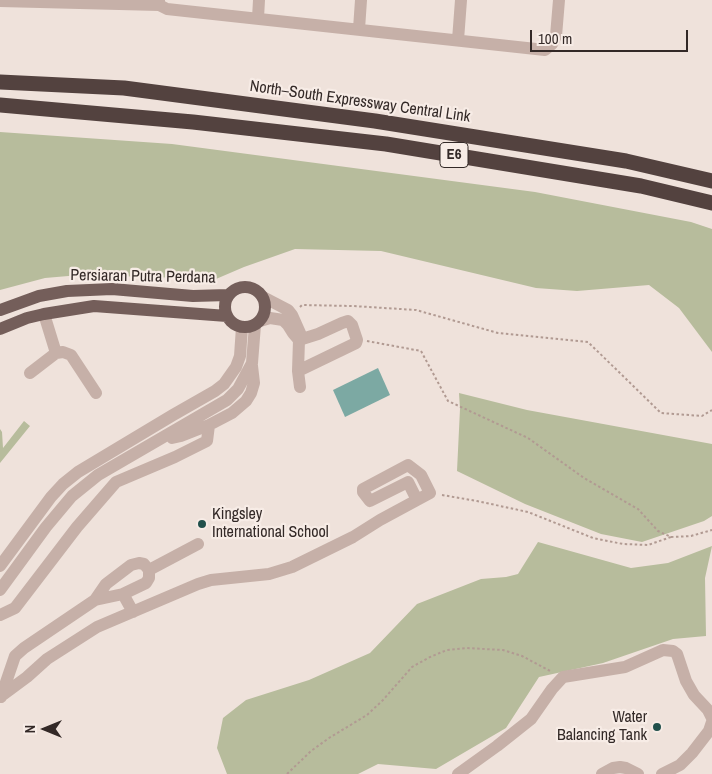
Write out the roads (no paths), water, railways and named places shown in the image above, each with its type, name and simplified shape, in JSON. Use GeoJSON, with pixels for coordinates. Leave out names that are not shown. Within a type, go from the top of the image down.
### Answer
{"type":"FeatureCollection","features":[{"type":"Feature","properties":{"kind":"highway","name":"North–South Expressway Central Link"},"geometry":{"type":"LineString","coordinates":[[0,82],[124,88],[376,121],[616,159],[712,181]]}},
{"type":"Feature","properties":{"kind":"highway","name":"E6"},"geometry":{"type":"LineString","coordinates":[[0,105],[193,122],[386,144],[641,186],[712,203]]}},
{"type":"Feature","properties":{"kind":"main road"},"geometry":{"type":"LineString","coordinates":[[246,286],[259,291],[265,302],[265,312],[257,323],[242,327],[236,325],[227,316],[225,305],[228,295],[239,287],[246,286]]}},
{"type":"Feature","properties":{"kind":"main road","name":"Persiaran Putra Perdana"},"geometry":{"type":"LineString","coordinates":[[0,310],[38,296],[67,290],[112,289],[194,296],[228,295]]}},
{"type":"Feature","properties":{"kind":"main road","name":"Persiaran Putra Perdana"},"geometry":{"type":"LineString","coordinates":[[0,329],[27,318],[94,306],[227,316]]}},
{"type":"Feature","properties":{"kind":"street"},"geometry":{"type":"LineString","coordinates":[[258,18],[259,0]]}},
{"type":"Feature","properties":{"kind":"street"},"geometry":{"type":"LineString","coordinates":[[360,29],[361,0]]}},
{"type":"Feature","properties":{"kind":"street"},"geometry":{"type":"LineString","coordinates":[[458,40],[461,0]]}},
{"type":"Feature","properties":{"kind":"street"},"geometry":{"type":"LineString","coordinates":[[0,1],[159,3],[167,9],[545,50],[552,44],[556,36],[559,0]]}},
{"type":"Feature","properties":{"kind":"street"},"geometry":{"type":"LineString","coordinates":[[263,297],[288,310],[297,324],[300,387]]}},
{"type":"Feature","properties":{"kind":"street"},"geometry":{"type":"LineString","coordinates":[[44,314],[56,353]]}},
{"type":"Feature","properties":{"kind":"street"},"geometry":{"type":"LineString","coordinates":[[160,440],[181,436],[210,425],[232,413],[246,401],[254,383],[252,363],[257,323],[270,318],[283,320],[299,340]]}},
{"type":"Feature","properties":{"kind":"street"},"geometry":{"type":"LineString","coordinates":[[298,371],[353,346],[357,340],[352,325],[348,322],[299,340]]}},
{"type":"Feature","properties":{"kind":"street"},"geometry":{"type":"LineString","coordinates":[[0,566],[50,498],[63,484],[85,467],[224,384],[236,367],[240,356],[242,327]]}},
{"type":"Feature","properties":{"kind":"street"},"geometry":{"type":"LineString","coordinates":[[30,373],[56,353],[63,352],[71,355],[96,393]]}},
{"type":"Feature","properties":{"kind":"street"},"geometry":{"type":"LineString","coordinates":[[0,590],[46,527],[72,496],[98,475],[227,400],[238,389],[252,363]]}},
{"type":"Feature","properties":{"kind":"street"},"geometry":{"type":"LineString","coordinates":[[0,616],[15,608],[77,527],[116,482],[175,458],[207,441],[210,425]]}},
{"type":"Feature","properties":{"kind":"street"},"geometry":{"type":"LineString","coordinates":[[0,697],[27,677],[46,659],[97,627],[211,580],[269,574],[292,567],[352,537],[430,494],[421,475],[408,465],[363,489],[363,492],[370,501],[421,475]]}},
{"type":"Feature","properties":{"kind":"street"},"geometry":{"type":"LineString","coordinates":[[408,482],[417,500]]}},
{"type":"Feature","properties":{"kind":"street"},"geometry":{"type":"LineString","coordinates":[[149,570],[198,544]]}},
{"type":"Feature","properties":{"kind":"street"},"geometry":{"type":"LineString","coordinates":[[0,697],[15,656],[24,648],[95,600],[106,584],[131,566],[139,563],[144,564],[149,570],[149,578],[146,584],[123,594],[95,600]]}},
{"type":"Feature","properties":{"kind":"street"},"geometry":{"type":"LineString","coordinates":[[123,594],[133,612]]}},
{"type":"Feature","properties":{"kind":"street"},"geometry":{"type":"LineString","coordinates":[[458,774],[531,719],[552,689],[563,678],[625,667],[663,650],[674,651],[678,654],[686,681],[694,695],[708,710],[712,718]]}},
{"type":"Feature","properties":{"kind":"street"},"geometry":{"type":"LineString","coordinates":[[662,774],[680,764],[692,753],[709,731],[712,722]]}},
{"type":"Feature","properties":{"kind":"street"},"geometry":{"type":"LineString","coordinates":[[602,774],[613,768],[620,767],[638,774]]}},
{"type":"Feature","properties":{"kind":"water"},"geometry":{"type":"Polygon","coordinates":[[[378,368],[390,395],[345,417],[333,390],[378,368]]]}},
{"type":"Feature","properties":{"kind":"place","name":"Kingsley International School"},"geometry":{"type":"Point","coordinates":[202,524]}},
{"type":"Feature","properties":{"kind":"place","name":"Water Balancing Tank"},"geometry":{"type":"Point","coordinates":[657,727]}}]}
